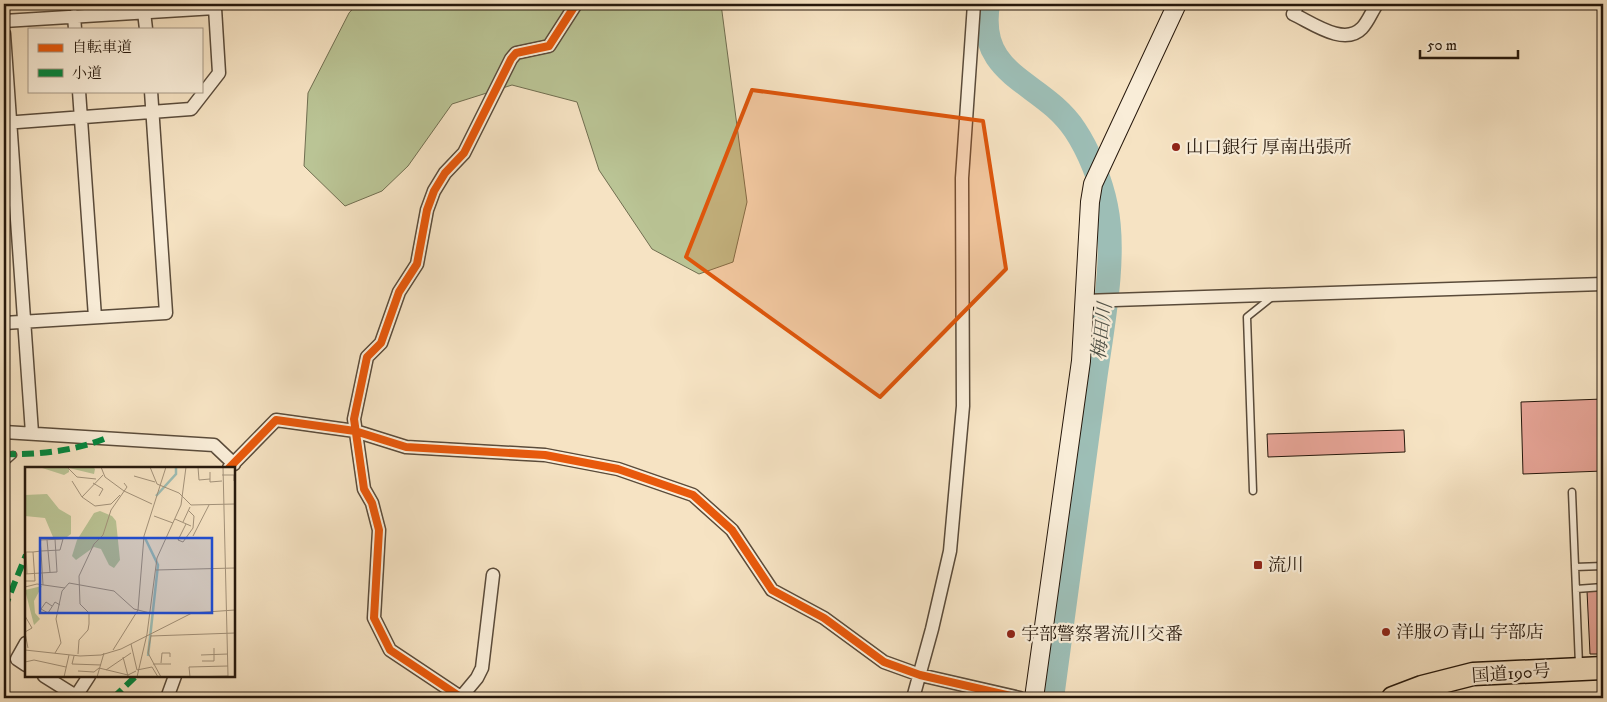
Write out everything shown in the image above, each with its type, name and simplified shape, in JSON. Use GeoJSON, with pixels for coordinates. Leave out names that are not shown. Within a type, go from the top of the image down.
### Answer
{"type":"FeatureCollection","features":[{"type":"Feature","properties":{"kind":"highway","name":"国道190号"},"geometry":{"type":"LineString","coordinates":[[1393,698],[1422,687],[1473,674],[1603,668]]}},
{"type":"Feature","properties":{"kind":"highway","name":"国道190号"},"geometry":{"type":"LineString","coordinates":[[1427,698],[1454,690],[1484,686],[1603,679]]}},
{"type":"Feature","properties":{"kind":"street"},"geometry":{"type":"LineString","coordinates":[[493,575],[482,668],[477,678],[462,697],[390,650],[374,618],[379,530],[372,503],[364,489],[354,419],[367,357],[382,344],[399,292],[417,264],[427,210],[434,191],[445,173],[464,153],[510,59],[516,53],[549,46],[576,4]]}},
{"type":"Feature","properties":{"kind":"street"},"geometry":{"type":"LineString","coordinates":[[913,698],[950,551],[962,406],[962,178],[974,4]]}},
{"type":"Feature","properties":{"kind":"street"},"geometry":{"type":"LineString","coordinates":[[1034,698],[1082,361],[1093,301],[1090,202],[1093,184],[1177,4]]}},
{"type":"Feature","properties":{"kind":"street"},"geometry":{"type":"LineString","coordinates":[[1298,4],[1293,14],[1338,35],[1350,35],[1364,27],[1377,4]]}},
{"type":"Feature","properties":{"kind":"street"},"geometry":{"type":"LineString","coordinates":[[4,21],[74,22],[144,12],[215,8],[219,72],[191,109],[7,123]]}},
{"type":"Feature","properties":{"kind":"street"},"geometry":{"type":"LineString","coordinates":[[144,12],[146,28]]}},
{"type":"Feature","properties":{"kind":"street"},"geometry":{"type":"LineString","coordinates":[[4,34],[7,123],[32,433]]}},
{"type":"Feature","properties":{"kind":"street"},"geometry":{"type":"LineString","coordinates":[[79,92],[95,317]]}},
{"type":"Feature","properties":{"kind":"street"},"geometry":{"type":"LineString","coordinates":[[4,323],[166,313],[151,92]]}},
{"type":"Feature","properties":{"kind":"street"},"geometry":{"type":"LineString","coordinates":[[1093,301],[1603,284]]}},
{"type":"Feature","properties":{"kind":"street"},"geometry":{"type":"LineString","coordinates":[[4,432],[214,445],[231,466],[276,420],[355,431],[406,447],[545,455],[618,470],[693,495],[732,530],[772,590],[824,618],[884,662],[920,675],[1020,698]]}},
{"type":"Feature","properties":{"kind":"street"},"geometry":{"type":"LineString","coordinates":[[25,645],[16,659],[25,664]]}},
{"type":"Feature","properties":{"kind":"street"},"geometry":{"type":"LineString","coordinates":[[46,677],[76,696],[88,677]]}},
{"type":"Feature","properties":{"kind":"street"},"geometry":{"type":"LineString","coordinates":[[167,698],[175,677]]}},
{"type":"Feature","properties":{"kind":"lane"},"geometry":{"type":"LineString","coordinates":[[1253,491],[1247,317],[1275,295]]}},
{"type":"Feature","properties":{"kind":"lane"},"geometry":{"type":"LineString","coordinates":[[4,463],[13,455]]}},
{"type":"Feature","properties":{"kind":"lane"},"geometry":{"type":"LineString","coordinates":[[1572,492],[1579,669]]}},
{"type":"Feature","properties":{"kind":"lane"},"geometry":{"type":"LineString","coordinates":[[1575,567],[1603,566]]}},
{"type":"Feature","properties":{"kind":"lane"},"geometry":{"type":"LineString","coordinates":[[1576,588],[1603,587]]}},
{"type":"Feature","properties":{"kind":"highlighted area"},"geometry":{"type":"Polygon","coordinates":[[[752,90],[983,121],[1006,269],[880,397],[686,257],[752,90]]]}},
{"type":"Feature","properties":{"kind":"green space"},"geometry":{"type":"Polygon","coordinates":[[[357,4],[721,4],[747,202],[733,262],[699,274],[652,249],[599,170],[577,102],[512,85],[452,104],[408,166],[382,191],[345,206],[304,166],[308,93],[349,13],[357,4]]]}},
{"type":"Feature","properties":{"kind":"building"},"geometry":{"type":"Polygon","coordinates":[[[1603,399],[1603,471],[1523,474],[1521,402],[1603,399]]]}},
{"type":"Feature","properties":{"kind":"building"},"geometry":{"type":"Polygon","coordinates":[[[1404,430],[1405,452],[1268,457],[1267,434],[1404,430]]]}},
{"type":"Feature","properties":{"kind":"building"},"geometry":{"type":"Polygon","coordinates":[[[1587,591],[1603,591],[1603,654],[1590,654],[1587,591]]]}},
{"type":"Feature","properties":{"kind":"waterway","name":"梅田川"},"geometry":{"type":"LineString","coordinates":[[988,4],[987,29],[992,48],[1002,63],[1015,76],[1061,113],[1075,130],[1090,157],[1098,177],[1104,196],[1109,227],[1110,249],[1107,296],[1052,698]]}},
{"type":"Feature","properties":{"kind":"marked path"},"geometry":{"type":"LineString","coordinates":[[4,454],[30,454],[55,451],[80,447],[104,439]]}},
{"type":"Feature","properties":{"kind":"marked path"},"geometry":{"type":"LineString","coordinates":[[4,609],[25,557]]}},
{"type":"Feature","properties":{"kind":"marked path"},"geometry":{"type":"LineString","coordinates":[[113,698],[135,677]]}},
{"type":"Feature","properties":{"kind":"cycle path"},"geometry":{"type":"LineString","coordinates":[[462,698],[390,650],[374,618],[379,530],[372,503],[364,489],[354,419],[367,357],[381,343],[399,292],[417,264],[427,210],[434,191],[445,173],[464,153],[511,59],[516,53],[549,46],[576,4]]}},
{"type":"Feature","properties":{"kind":"cycle path"},"geometry":{"type":"LineString","coordinates":[[230,467],[276,420],[355,431],[406,447],[545,455],[618,469],[693,495],[732,530],[772,590],[824,618],[884,662],[920,675],[1020,698]]}},
{"type":"Feature","properties":{"kind":"place","name":"山口銀行 厚南出張所"},"geometry":{"type":"Point","coordinates":[1176,147]}},
{"type":"Feature","properties":{"kind":"place","name":"流川"},"geometry":{"type":"Point","coordinates":[1258,565]}},
{"type":"Feature","properties":{"kind":"place","name":"洋服の青山 宇部店"},"geometry":{"type":"Point","coordinates":[1386,632]}},
{"type":"Feature","properties":{"kind":"place","name":"宇部警察署流川交番"},"geometry":{"type":"Point","coordinates":[1011,634]}}]}
